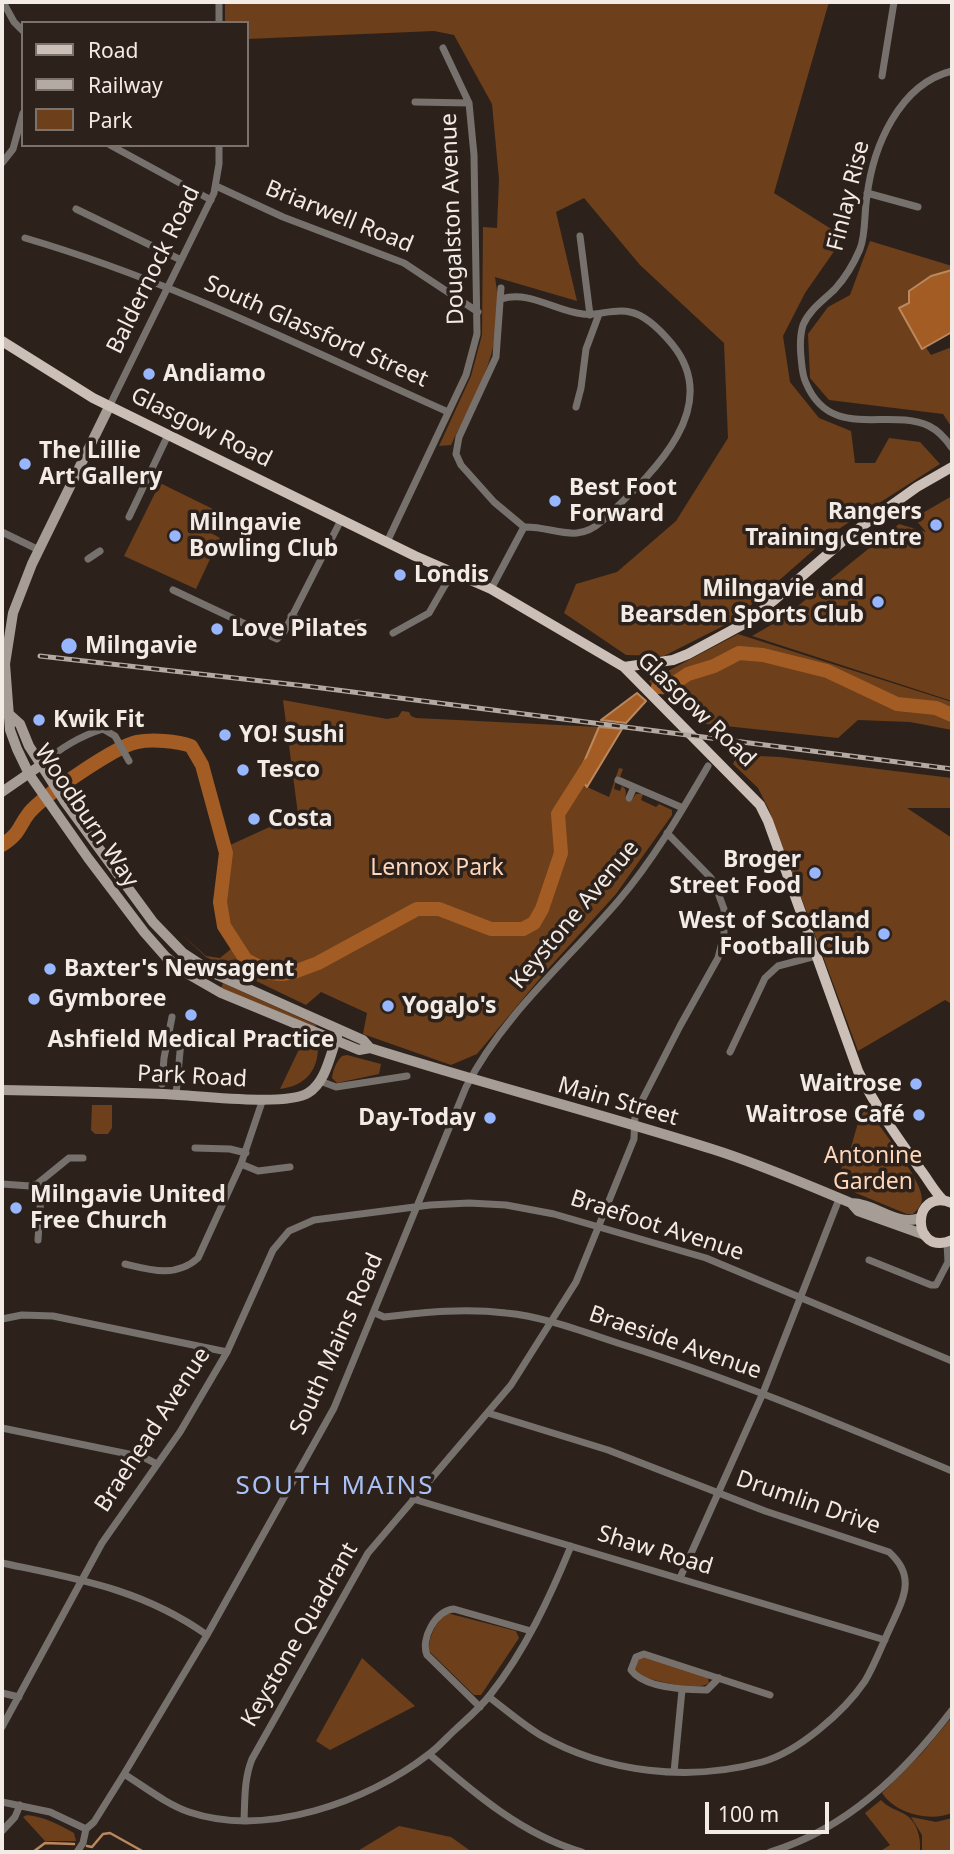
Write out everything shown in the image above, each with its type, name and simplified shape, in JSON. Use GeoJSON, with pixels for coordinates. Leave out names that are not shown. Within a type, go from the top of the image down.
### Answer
{"type":"FeatureCollection","features":[{"type":"Feature","properties":{"kind":"main road","name":"Glasgow Road"},"geometry":{"type":"LineString","coordinates":[[2,341],[109,407],[452,573],[491,589],[624,667],[760,805],[840,1024],[869,1093],[897,1139],[923,1172],[930,1187],[947,1201]]}},
{"type":"Feature","properties":{"kind":"main road","name":"Woodburn Way"},"geometry":{"type":"LineString","coordinates":[[109,407],[32,564],[13,612],[5,664],[10,730],[29,774],[144,933]]}},
{"type":"Feature","properties":{"kind":"main road"},"geometry":{"type":"LineString","coordinates":[[624,667],[673,660],[751,620],[850,534],[952,467]]}},
{"type":"Feature","properties":{"kind":"main road","name":"Woodburn Way"},"geometry":{"type":"LineString","coordinates":[[10,715],[19,724],[51,782],[153,922]]}},
{"type":"Feature","properties":{"kind":"main road"},"geometry":{"type":"LineString","coordinates":[[2,792],[41,765]]}},
{"type":"Feature","properties":{"kind":"main road","name":"Main Street"},"geometry":{"type":"LineString","coordinates":[[153,922],[171,943],[205,968],[250,991],[363,1040],[370,1048]]}},
{"type":"Feature","properties":{"kind":"main road","name":"Main Street"},"geometry":{"type":"LineString","coordinates":[[144,933],[166,957],[197,980],[244,1004],[359,1050],[370,1048],[714,1149],[839,1199],[862,1203],[905,1222],[920,1218]]}},
{"type":"Feature","properties":{"kind":"main road"},"geometry":{"type":"LineString","coordinates":[[320,1081],[340,1030]]}},
{"type":"Feature","properties":{"kind":"main road","name":"Park Road"},"geometry":{"type":"LineString","coordinates":[[2,1090],[263,1099],[299,1096],[307,1093],[320,1081]]}},
{"type":"Feature","properties":{"kind":"main road"},"geometry":{"type":"LineString","coordinates":[[930,1187],[928,1205],[920,1218],[921,1227],[925,1235],[937,1243],[949,1242]]}},
{"type":"Feature","properties":{"kind":"main road"},"geometry":{"type":"LineString","coordinates":[[928,1205],[947,1201]]}},
{"type":"Feature","properties":{"kind":"main road","name":"Main Street"},"geometry":{"type":"LineString","coordinates":[[851,1203],[858,1211],[925,1235]]}},
{"type":"Feature","properties":{"kind":"street"},"geometry":{"type":"LineString","coordinates":[[4,2],[14,22],[21,29]]}},
{"type":"Feature","properties":{"kind":"street"},"geometry":{"type":"LineString","coordinates":[[219,2],[219,21]]}},
{"type":"Feature","properties":{"kind":"street"},"geometry":{"type":"LineString","coordinates":[[882,76],[894,2]]}},
{"type":"Feature","properties":{"kind":"street","name":"Dougalston Avenue"},"geometry":{"type":"LineString","coordinates":[[387,542],[474,353],[478,334],[474,155],[469,103],[443,48]]}},
{"type":"Feature","properties":{"kind":"street","name":"Finlay Rise"},"geometry":{"type":"LineString","coordinates":[[952,71],[922,85],[905,102],[891,122],[873,159],[861,246],[847,274],[819,303],[804,324],[801,352],[806,384],[828,410],[861,421],[914,422],[928,426],[943,436],[952,448]]}},
{"type":"Feature","properties":{"kind":"street"},"geometry":{"type":"LineString","coordinates":[[415,103],[469,103]]}},
{"type":"Feature","properties":{"kind":"street"},"geometry":{"type":"LineString","coordinates":[[2,163],[13,149],[21,120]]}},
{"type":"Feature","properties":{"kind":"street"},"geometry":{"type":"LineString","coordinates":[[114,147],[211,200]]}},
{"type":"Feature","properties":{"kind":"street","name":"Baldernock Road"},"geometry":{"type":"LineString","coordinates":[[109,407],[211,200],[216,186],[219,147]]}},
{"type":"Feature","properties":{"kind":"street","name":"Briarwell Road"},"geometry":{"type":"LineString","coordinates":[[216,186],[283,217],[404,263],[478,312]]}},
{"type":"Feature","properties":{"kind":"street"},"geometry":{"type":"LineString","coordinates":[[867,194],[918,207]]}},
{"type":"Feature","properties":{"kind":"street"},"geometry":{"type":"LineString","coordinates":[[76,209],[181,260]]}},
{"type":"Feature","properties":{"kind":"street"},"geometry":{"type":"LineString","coordinates":[[580,236],[590,314]]}},
{"type":"Feature","properties":{"kind":"street","name":"South Glassford Street"},"geometry":{"type":"LineString","coordinates":[[25,238],[168,287],[448,412]]}},
{"type":"Feature","properties":{"kind":"street"},"geometry":{"type":"LineString","coordinates":[[501,288],[496,357],[459,437],[456,454],[461,465],[494,502],[524,527],[580,534],[594,529],[660,463],[687,413],[691,396],[688,370],[669,341],[649,321],[630,312],[590,314],[566,311],[521,296],[501,299]]}},
{"type":"Feature","properties":{"kind":"street"},"geometry":{"type":"LineString","coordinates":[[576,407],[586,349],[599,314]]}},
{"type":"Feature","properties":{"kind":"street"},"geometry":{"type":"LineString","coordinates":[[128,517],[168,435]]}},
{"type":"Feature","properties":{"kind":"street"},"geometry":{"type":"LineString","coordinates":[[173,590],[277,639],[284,632],[341,520]]}},
{"type":"Feature","properties":{"kind":"street"},"geometry":{"type":"LineString","coordinates":[[491,589],[524,527]]}},
{"type":"Feature","properties":{"kind":"street"},"geometry":{"type":"LineString","coordinates":[[2,532],[39,550]]}},
{"type":"Feature","properties":{"kind":"street"},"geometry":{"type":"LineString","coordinates":[[89,559],[100,551]]}},
{"type":"Feature","properties":{"kind":"street"},"geometry":{"type":"LineString","coordinates":[[393,633],[429,613],[452,573]]}},
{"type":"Feature","properties":{"kind":"street"},"geometry":{"type":"LineString","coordinates":[[291,617],[319,629],[359,623]]}},
{"type":"Feature","properties":{"kind":"street"},"geometry":{"type":"LineString","coordinates":[[41,765],[58,750],[89,733],[103,729],[115,736],[129,761]]}},
{"type":"Feature","properties":{"kind":"street","name":"Keystone Avenue"},"geometry":{"type":"LineString","coordinates":[[471,1079],[481,1057],[512,1019],[620,899],[667,833],[708,766]]}},
{"type":"Feature","properties":{"kind":"street"},"geometry":{"type":"LineString","coordinates":[[618,780],[683,808]]}},
{"type":"Feature","properties":{"kind":"street"},"geometry":{"type":"LineString","coordinates":[[629,799],[634,787]]}},
{"type":"Feature","properties":{"kind":"street","name":"Keystone Quadrant"},"geometry":{"type":"LineString","coordinates":[[244,1820],[247,1772],[252,1759],[368,1553],[511,1385],[576,1282],[634,1139],[635,1114],[718,958],[724,934],[724,909],[718,890],[711,878],[667,833]]}},
{"type":"Feature","properties":{"kind":"street"},"geometry":{"type":"LineString","coordinates":[[730,1052],[765,978],[778,966],[816,956]]}},
{"type":"Feature","properties":{"kind":"street"},"geometry":{"type":"LineString","coordinates":[[162,1084],[172,1017]]}},
{"type":"Feature","properties":{"kind":"street"},"geometry":{"type":"LineString","coordinates":[[167,1040],[181,1041],[176,1094]]}},
{"type":"Feature","properties":{"kind":"street"},"geometry":{"type":"LineString","coordinates":[[320,1081],[336,1087],[407,1076]]}},
{"type":"Feature","properties":{"kind":"street","name":"South Mains Road"},"geometry":{"type":"LineString","coordinates":[[86,1829],[94,1822],[208,1635],[334,1408],[471,1079]]}},
{"type":"Feature","properties":{"kind":"street"},"geometry":{"type":"LineString","coordinates":[[125,1264],[163,1272],[195,1262],[246,1153],[263,1099]]}},
{"type":"Feature","properties":{"kind":"street"},"geometry":{"type":"LineString","coordinates":[[67,1147],[69,1158]]}},
{"type":"Feature","properties":{"kind":"street"},"geometry":{"type":"LineString","coordinates":[[195,1148],[230,1149],[246,1153]]}},
{"type":"Feature","properties":{"kind":"street"},"geometry":{"type":"LineString","coordinates":[[2,1184],[37,1184],[69,1158],[83,1158]]}},
{"type":"Feature","properties":{"kind":"street"},"geometry":{"type":"LineString","coordinates":[[241,1164],[258,1171],[290,1167]]}},
{"type":"Feature","properties":{"kind":"street"},"geometry":{"type":"LineString","coordinates":[[37,1184],[41,1194],[38,1240]]}},
{"type":"Feature","properties":{"kind":"street"},"geometry":{"type":"LineString","coordinates":[[680,1578],[720,1493],[762,1393],[839,1199]]}},
{"type":"Feature","properties":{"kind":"street","name":"Braefoot Avenue"},"geometry":{"type":"LineString","coordinates":[[417,1206],[469,1203],[506,1205],[554,1214],[599,1227],[706,1258],[952,1361]]}},
{"type":"Feature","properties":{"kind":"street","name":"Braehead Avenue"},"geometry":{"type":"LineString","coordinates":[[2,1727],[103,1543],[180,1432],[227,1352],[273,1250],[289,1231],[314,1220],[417,1206]]}},
{"type":"Feature","properties":{"kind":"street"},"geometry":{"type":"LineString","coordinates":[[869,1260],[931,1285],[939,1282],[949,1269],[949,1242]]}},
{"type":"Feature","properties":{"kind":"street","name":"Braeside Avenue"},"geometry":{"type":"LineString","coordinates":[[374,1313],[384,1317],[456,1309],[506,1312],[551,1322],[663,1357],[762,1393],[952,1471]]}},
{"type":"Feature","properties":{"kind":"street"},"geometry":{"type":"LineString","coordinates":[[2,1319],[22,1315],[53,1317],[227,1352]]}},
{"type":"Feature","properties":{"kind":"street","name":"Drumlin Drive"},"geometry":{"type":"LineString","coordinates":[[488,1413],[608,1450],[765,1511],[888,1552],[902,1567],[906,1588],[873,1666],[856,1692],[829,1720],[799,1744],[761,1762],[701,1772],[637,1769],[580,1754],[540,1735],[489,1697]]}},
{"type":"Feature","properties":{"kind":"street"},"geometry":{"type":"LineString","coordinates":[[2,1428],[143,1457],[157,1464]]}},
{"type":"Feature","properties":{"kind":"street","name":"Shaw Road"},"geometry":{"type":"LineString","coordinates":[[413,1499],[885,1640]]}},
{"type":"Feature","properties":{"kind":"street"},"geometry":{"type":"LineString","coordinates":[[124,1774],[188,1811],[244,1820],[276,1820],[335,1804],[383,1783],[429,1754],[489,1697],[531,1632],[571,1546]]}},
{"type":"Feature","properties":{"kind":"street"},"geometry":{"type":"LineString","coordinates":[[2,1563],[114,1588],[179,1615],[208,1635]]}},
{"type":"Feature","properties":{"kind":"street"},"geometry":{"type":"LineString","coordinates":[[480,1707],[427,1655],[425,1640],[440,1615],[454,1609],[531,1632]]}},
{"type":"Feature","properties":{"kind":"street"},"geometry":{"type":"LineString","coordinates":[[719,1678],[707,1690],[682,1690],[637,1678],[631,1670],[636,1657],[645,1654],[719,1678],[770,1695]]}},
{"type":"Feature","properties":{"kind":"street"},"geometry":{"type":"LineString","coordinates":[[674,1772],[682,1690]]}},
{"type":"Feature","properties":{"kind":"street"},"geometry":{"type":"LineString","coordinates":[[2,1693],[19,1697]]}},
{"type":"Feature","properties":{"kind":"street"},"geometry":{"type":"LineString","coordinates":[[770,1852],[825,1829],[876,1794],[916,1755],[952,1710]]}},
{"type":"Feature","properties":{"kind":"street"},"geometry":{"type":"LineString","coordinates":[[429,1754],[477,1795],[519,1824],[549,1840],[582,1852]]}},
{"type":"Feature","properties":{"kind":"street"},"geometry":{"type":"LineString","coordinates":[[2,1802],[50,1812],[86,1829],[83,1843],[77,1852]]}},
{"type":"Feature","properties":{"kind":"street"},"geometry":{"type":"LineString","coordinates":[[2,1831],[15,1817],[20,1805]]}},
{"type":"Feature","properties":{"kind":"green space"},"geometry":{"type":"Polygon","coordinates":[[[225,2],[829,2],[774,193],[844,237],[805,293],[783,336],[790,382],[819,418],[851,431],[855,463],[875,463],[889,438],[920,442],[940,464],[834,532],[733,621],[664,656],[626,655],[564,613],[576,584],[617,572],[676,521],[728,438],[724,343],[640,265],[584,198],[556,212],[577,301],[495,277],[497,324],[488,365],[451,445],[439,446],[471,376],[482,335],[483,227],[497,228],[499,179],[492,104],[454,35],[434,31],[248,39],[248,21],[225,21],[225,2]]]}},
{"type":"Feature","properties":{"kind":"green space"},"geometry":{"type":"Polygon","coordinates":[[[870,241],[952,266],[952,273],[906,318],[931,355],[952,347],[952,428],[943,414],[829,400],[810,378],[808,334],[828,307],[850,295],[870,241]]]}},
{"type":"Feature","properties":{"kind":"green space","name":"Milngavie Bowling Club"},"geometry":{"type":"Polygon","coordinates":[[[160,483],[221,513],[211,533],[220,538],[196,589],[124,556],[160,483]]]}},
{"type":"Feature","properties":{"kind":"green space","name":"Milngavie and Bearsden Sports Club"},"geometry":{"type":"Polygon","coordinates":[[[952,496],[952,701],[752,636],[783,618],[899,524],[926,532],[914,518],[952,496]]]}},
{"type":"Feature","properties":{"kind":"green space"},"geometry":{"type":"Polygon","coordinates":[[[738,634],[952,702],[952,730],[910,722],[858,720],[838,738],[697,723],[682,688],[662,695],[649,681],[738,634]]]}},
{"type":"Feature","properties":{"kind":"green space","name":"Lennox Park"},"geometry":{"type":"Polygon","coordinates":[[[283,700],[387,719],[398,717],[402,711],[409,712],[416,718],[599,727],[578,776],[587,787],[609,797],[619,768],[623,769],[620,777],[617,776],[614,789],[620,791],[622,786],[626,793],[625,799],[631,801],[636,794],[643,794],[641,800],[672,810],[672,815],[616,894],[547,970],[477,1054],[451,1065],[363,1034],[367,1013],[321,992],[306,1005],[206,957],[179,932],[206,956],[220,958],[232,948],[216,913],[228,846],[298,814],[283,700]]]}},
{"type":"Feature","properties":{"kind":"green space","name":"West of Scotland Football Club"},"geometry":{"type":"Polygon","coordinates":[[[737,755],[780,757],[952,778],[952,808],[907,808],[952,838],[952,1004],[945,1000],[858,1051],[769,810],[758,788],[733,764],[737,755]]]}},
{"type":"Feature","properties":{"kind":"green space"},"geometry":{"type":"Polygon","coordinates":[[[223,983],[316,1025],[315,1029],[221,988],[223,983]]]}},
{"type":"Feature","properties":{"kind":"green space"},"geometry":{"type":"Polygon","coordinates":[[[304,1039],[318,1047],[315,1064],[303,1081],[280,1089],[304,1039]]]}},
{"type":"Feature","properties":{"kind":"green space"},"geometry":{"type":"Polygon","coordinates":[[[342,1056],[381,1064],[379,1074],[337,1083],[332,1078],[334,1069],[342,1056]]]}},
{"type":"Feature","properties":{"kind":"green space"},"geometry":{"type":"Polygon","coordinates":[[[92,1105],[112,1105],[112,1128],[108,1134],[95,1134],[91,1130],[92,1105]]]}},
{"type":"Feature","properties":{"kind":"green space","name":"Antonine Garden"},"geometry":{"type":"Polygon","coordinates":[[[867,1108],[900,1154],[921,1192],[920,1206],[913,1214],[907,1214],[834,1184],[851,1147],[860,1116],[867,1108]]]}},
{"type":"Feature","properties":{"kind":"green space"},"geometry":{"type":"Polygon","coordinates":[[[447,1613],[516,1631],[519,1638],[481,1695],[474,1695],[429,1651],[433,1630],[447,1613]]]}},
{"type":"Feature","properties":{"kind":"green space"},"geometry":{"type":"Polygon","coordinates":[[[647,1657],[708,1678],[709,1683],[695,1687],[685,1686],[639,1676],[634,1672],[635,1661],[647,1657]]]}},
{"type":"Feature","properties":{"kind":"green space"},"geometry":{"type":"Polygon","coordinates":[[[362,1658],[415,1706],[330,1750],[316,1741],[362,1658]]]}},
{"type":"Feature","properties":{"kind":"green space"},"geometry":{"type":"Polygon","coordinates":[[[952,1717],[952,1813],[934,1817],[904,1811],[882,1793],[922,1753],[952,1717]]]}},
{"type":"Feature","properties":{"kind":"green space"},"geometry":{"type":"Polygon","coordinates":[[[881,1800],[913,1822],[919,1837],[920,1852],[879,1852],[890,1845],[865,1813],[881,1800]]]}},
{"type":"Feature","properties":{"kind":"green space"},"geometry":{"type":"Polygon","coordinates":[[[27,1815],[46,1819],[74,1833],[76,1841],[45,1841],[23,1817],[27,1815]]]}},
{"type":"Feature","properties":{"kind":"green space"},"geometry":{"type":"Polygon","coordinates":[[[911,1817],[936,1822],[952,1818],[952,1852],[922,1852],[922,1835],[911,1817]]]}},
{"type":"Feature","properties":{"kind":"green space"},"geometry":{"type":"Polygon","coordinates":[[[399,1826],[451,1837],[472,1852],[356,1852],[399,1826]]]}},
{"type":"Feature","properties":{"kind":"shaded area"},"geometry":{"type":"Polygon","coordinates":[[[952,270],[952,332],[922,349],[899,308],[909,303],[909,291],[931,276],[952,270]]]}},
{"type":"Feature","properties":{"kind":"shaded area"},"geometry":{"type":"Polygon","coordinates":[[[637,693],[646,701],[626,723],[601,720],[637,693]]]}},
{"type":"Feature","properties":{"kind":"shaded area"},"geometry":{"type":"Polygon","coordinates":[[[599,727],[622,729],[587,787],[578,776],[599,727]]]}},
{"type":"Feature","properties":{"kind":"waterway"},"geometry":{"type":"LineString","coordinates":[[658,687],[670,686],[688,674],[714,666],[739,653],[763,655],[827,671],[897,704],[936,708],[952,715]]}},
{"type":"Feature","properties":{"kind":"waterway"},"geometry":{"type":"LineString","coordinates":[[2,845],[16,834],[37,805],[113,752],[143,741],[191,746],[202,765],[226,853],[220,902],[224,926],[246,960],[271,973],[282,974],[318,963],[417,909],[439,909],[491,929],[523,929],[534,923],[542,909],[561,853],[558,814],[589,765]]}},
{"type":"Feature","properties":{"kind":"waterway"},"geometry":{"type":"LineString","coordinates":[[87,1846],[92,1847],[103,1834],[110,1833],[144,1852]]}},
{"type":"Feature","properties":{"kind":"waterway"},"geometry":{"type":"LineString","coordinates":[[33,1852],[45,1843],[74,1844]]}},
{"type":"Feature","properties":{"kind":"railway"},"geometry":{"type":"LineString","coordinates":[[40,656],[306,686],[952,769]]}},
{"type":"Feature","properties":{"kind":"place","name":"Andiamo"},"geometry":{"type":"Point","coordinates":[149,374]}},
{"type":"Feature","properties":{"kind":"place","name":"The Lillie Art Gallery"},"geometry":{"type":"Point","coordinates":[25,464]}},
{"type":"Feature","properties":{"kind":"place","name":"Best Foot Forward"},"geometry":{"type":"Point","coordinates":[555,501]}},
{"type":"Feature","properties":{"kind":"place","name":"Rangers Training Centre"},"geometry":{"type":"Point","coordinates":[936,525]}},
{"type":"Feature","properties":{"kind":"place","name":"Milngavie Bowling Club"},"geometry":{"type":"Point","coordinates":[175,536]}},
{"type":"Feature","properties":{"kind":"place","name":"Londis"},"geometry":{"type":"Point","coordinates":[400,575]}},
{"type":"Feature","properties":{"kind":"place","name":"Milngavie and Bearsden Sports Club"},"geometry":{"type":"Point","coordinates":[878,602]}},
{"type":"Feature","properties":{"kind":"place","name":"Love Pilates"},"geometry":{"type":"Point","coordinates":[217,629]}},
{"type":"Feature","properties":{"kind":"place","name":"Milngavie"},"geometry":{"type":"Point","coordinates":[69,646]}},
{"type":"Feature","properties":{"kind":"place","name":"Kwik Fit"},"geometry":{"type":"Point","coordinates":[39,720]}},
{"type":"Feature","properties":{"kind":"place","name":"YO! Sushi"},"geometry":{"type":"Point","coordinates":[225,735]}},
{"type":"Feature","properties":{"kind":"place","name":"Tesco"},"geometry":{"type":"Point","coordinates":[243,770]}},
{"type":"Feature","properties":{"kind":"place","name":"Costa"},"geometry":{"type":"Point","coordinates":[254,819]}},
{"type":"Feature","properties":{"kind":"place","name":"Broger Street Food"},"geometry":{"type":"Point","coordinates":[815,873]}},
{"type":"Feature","properties":{"kind":"place","name":"West of Scotland Football Club"},"geometry":{"type":"Point","coordinates":[884,934]}},
{"type":"Feature","properties":{"kind":"place","name":"Baxter's Newsagent"},"geometry":{"type":"Point","coordinates":[50,969]}},
{"type":"Feature","properties":{"kind":"place","name":"Gymboree"},"geometry":{"type":"Point","coordinates":[34,999]}},
{"type":"Feature","properties":{"kind":"place","name":"YogaJo's"},"geometry":{"type":"Point","coordinates":[388,1006]}},
{"type":"Feature","properties":{"kind":"place","name":"Ashfield Medical Practice"},"geometry":{"type":"Point","coordinates":[191,1015]}},
{"type":"Feature","properties":{"kind":"place","name":"Waitrose"},"geometry":{"type":"Point","coordinates":[916,1084]}},
{"type":"Feature","properties":{"kind":"place","name":"Waitrose Café"},"geometry":{"type":"Point","coordinates":[919,1115]}},
{"type":"Feature","properties":{"kind":"place","name":"Day-Today"},"geometry":{"type":"Point","coordinates":[490,1118]}},
{"type":"Feature","properties":{"kind":"place","name":"Milngavie United Free Church"},"geometry":{"type":"Point","coordinates":[16,1208]}},
{"type":"Feature","properties":{"kind":"district","name":"SOUTH MAINS"},"geometry":{"type":"Point","coordinates":[335,1487]}}]}
